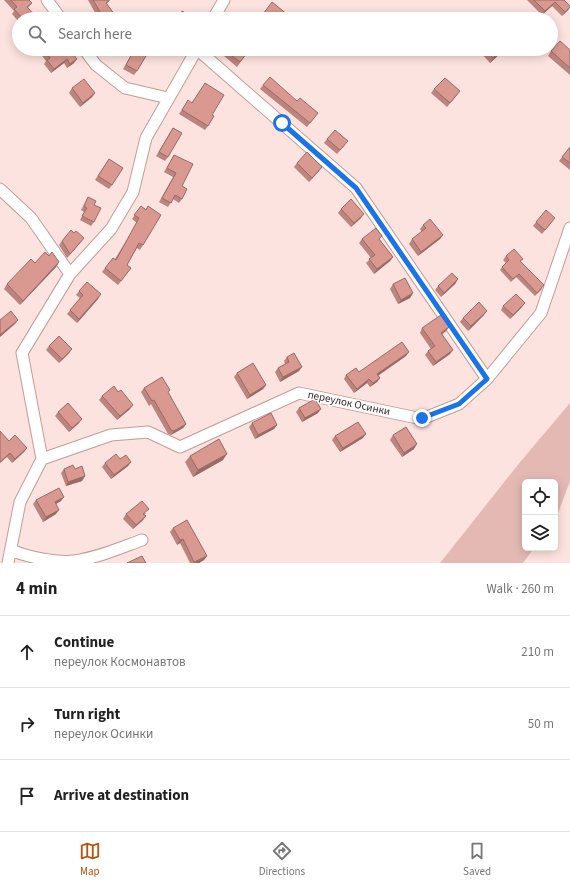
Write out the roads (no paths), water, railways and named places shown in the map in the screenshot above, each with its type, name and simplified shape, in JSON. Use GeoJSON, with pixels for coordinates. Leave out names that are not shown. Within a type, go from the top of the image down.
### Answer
{"type":"FeatureCollection","features":[{"type":"Feature","properties":{"kind":"street"},"geometry":{"type":"LineString","coordinates":[[47,0],[56,12]]}},
{"type":"Feature","properties":{"kind":"street"},"geometry":{"type":"LineString","coordinates":[[217,12],[224,0]]}},
{"type":"Feature","properties":{"kind":"street"},"geometry":{"type":"LineString","coordinates":[[89,56],[96,65],[125,88],[168,98]]}},
{"type":"Feature","properties":{"kind":"street"},"geometry":{"type":"LineString","coordinates":[[8,563],[20,502],[42,459],[22,353],[70,274],[111,229],[133,192],[146,138],[193,56]]}},
{"type":"Feature","properties":{"kind":"street"},"geometry":{"type":"LineString","coordinates":[[205,56],[356,188],[487,379]]}},
{"type":"Feature","properties":{"kind":"street"},"geometry":{"type":"LineString","coordinates":[[0,189],[31,218],[70,274]]}},
{"type":"Feature","properties":{"kind":"street","name":"переулок Осинки"},"geometry":{"type":"LineString","coordinates":[[42,459],[111,435],[148,432],[180,447],[299,393],[422,418],[459,404],[487,379],[541,313],[570,228]]}},
{"type":"Feature","properties":{"kind":"street"},"geometry":{"type":"LineString","coordinates":[[11,550],[28,557],[72,562],[97,556],[142,540]]}}]}
